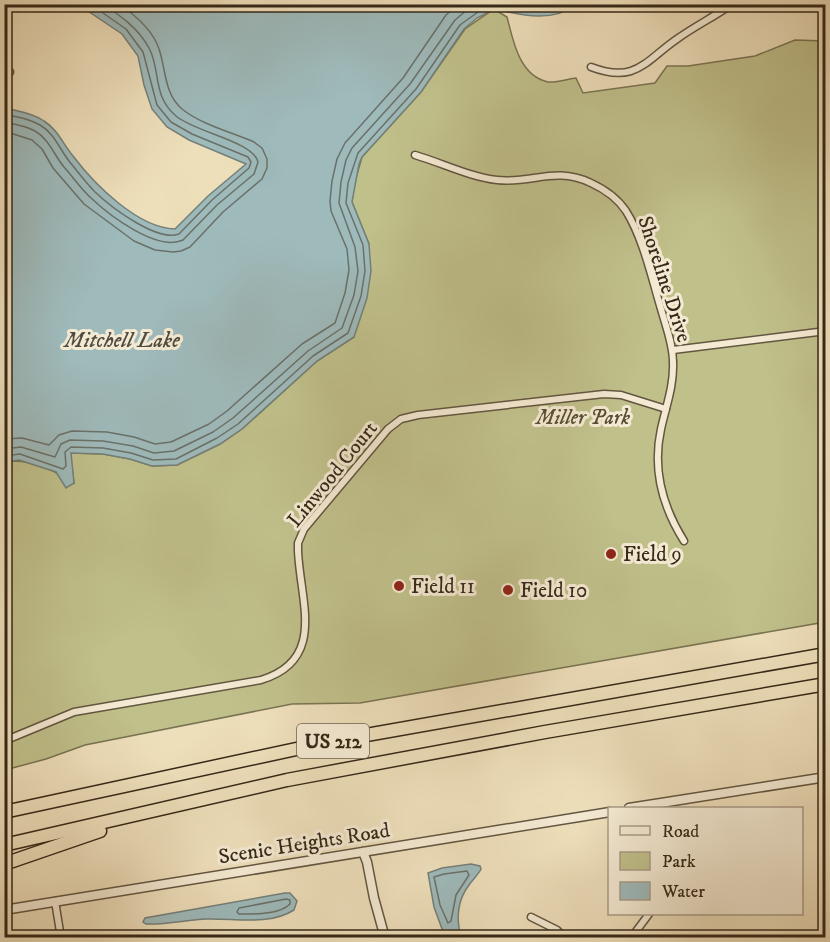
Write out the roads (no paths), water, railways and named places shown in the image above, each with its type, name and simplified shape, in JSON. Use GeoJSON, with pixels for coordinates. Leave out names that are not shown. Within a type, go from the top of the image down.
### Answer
{"type":"FeatureCollection","features":[{"type":"Feature","properties":{"kind":"highway"},"geometry":{"type":"LineString","coordinates":[[664,682],[717,666],[825,645]]}},
{"type":"Feature","properties":{"kind":"highway","name":"US 212"},"geometry":{"type":"LineString","coordinates":[[4,812],[338,740],[825,654]]}},
{"type":"Feature","properties":{"kind":"highway","name":"US 212"},"geometry":{"type":"LineString","coordinates":[[4,845],[287,780],[545,732],[825,684]]}},
{"type":"Feature","properties":{"kind":"highway"},"geometry":{"type":"LineString","coordinates":[[672,711],[825,693]]}},
{"type":"Feature","properties":{"kind":"highway"},"geometry":{"type":"LineString","coordinates":[[4,864],[87,834],[287,780]]}},
{"type":"Feature","properties":{"kind":"street"},"geometry":{"type":"LineString","coordinates":[[591,67],[619,74],[633,71],[646,65],[678,38],[732,4]]}},
{"type":"Feature","properties":{"kind":"street"},"geometry":{"type":"LineString","coordinates":[[4,66],[10,72]]}},
{"type":"Feature","properties":{"kind":"street","name":"Shoreline Drive"},"geometry":{"type":"LineString","coordinates":[[415,155],[495,180],[544,175],[567,176],[589,182],[610,194],[626,211],[648,266],[673,351],[672,386],[658,448],[658,480],[670,516],[684,541]]}},
{"type":"Feature","properties":{"kind":"street"},"geometry":{"type":"LineString","coordinates":[[673,351],[825,331]]}},
{"type":"Feature","properties":{"kind":"street","name":"Linwood Court"},"geometry":{"type":"LineString","coordinates":[[4,741],[74,712],[261,680],[284,669],[297,655],[306,630],[298,551],[304,529],[388,429],[401,419],[521,402],[604,394],[621,395],[666,409]]}},
{"type":"Feature","properties":{"kind":"street"},"geometry":{"type":"LineString","coordinates":[[635,807],[825,777]]}},
{"type":"Feature","properties":{"kind":"street","name":"Scenic Heights Road"},"geometry":{"type":"LineString","coordinates":[[4,910],[608,812]]}},
{"type":"Feature","properties":{"kind":"street"},"geometry":{"type":"LineString","coordinates":[[363,852],[368,862],[374,898],[385,938]]}},
{"type":"Feature","properties":{"kind":"street"},"geometry":{"type":"LineString","coordinates":[[55,901],[61,938]]}},
{"type":"Feature","properties":{"kind":"street"},"geometry":{"type":"LineString","coordinates":[[631,938],[647,915]]}},
{"type":"Feature","properties":{"kind":"street"},"geometry":{"type":"LineString","coordinates":[[531,917],[557,930],[565,938]]}},
{"type":"Feature","properties":{"kind":"water","name":"Mitchell Lake"},"geometry":{"type":"Polygon","coordinates":[[[79,5],[576,5],[567,11],[547,16],[525,15],[494,9],[477,18],[464,29],[421,92],[362,157],[352,202],[369,244],[371,271],[367,298],[354,337],[317,361],[242,429],[220,444],[177,465],[152,466],[103,454],[71,453],[74,483],[66,488],[56,472],[19,460],[5,462],[5,108],[40,118],[57,133],[82,167],[105,192],[132,213],[161,227],[175,229],[208,196],[246,164],[189,140],[167,127],[152,109],[138,56],[122,34],[79,5]]]}},
{"type":"Feature","properties":{"kind":"water"},"geometry":{"type":"Polygon","coordinates":[[[471,864],[480,866],[481,869],[465,891],[460,904],[458,924],[461,937],[445,937],[434,907],[428,873],[442,868],[471,864]]]}},
{"type":"Feature","properties":{"kind":"water"},"geometry":{"type":"Polygon","coordinates":[[[290,893],[297,901],[294,910],[274,918],[263,920],[207,919],[154,924],[143,922],[145,918],[290,893]]]}},
{"type":"Feature","properties":{"kind":"place","name":"Field 9"},"geometry":{"type":"Point","coordinates":[611,554]}},
{"type":"Feature","properties":{"kind":"place","name":"Field 11"},"geometry":{"type":"Point","coordinates":[399,586]}},
{"type":"Feature","properties":{"kind":"place","name":"Field 10"},"geometry":{"type":"Point","coordinates":[508,590]}},
{"type":"Feature","properties":{"kind":"park label","name":"Miller Park"},"geometry":{"type":"Point","coordinates":[583,417]}}]}
